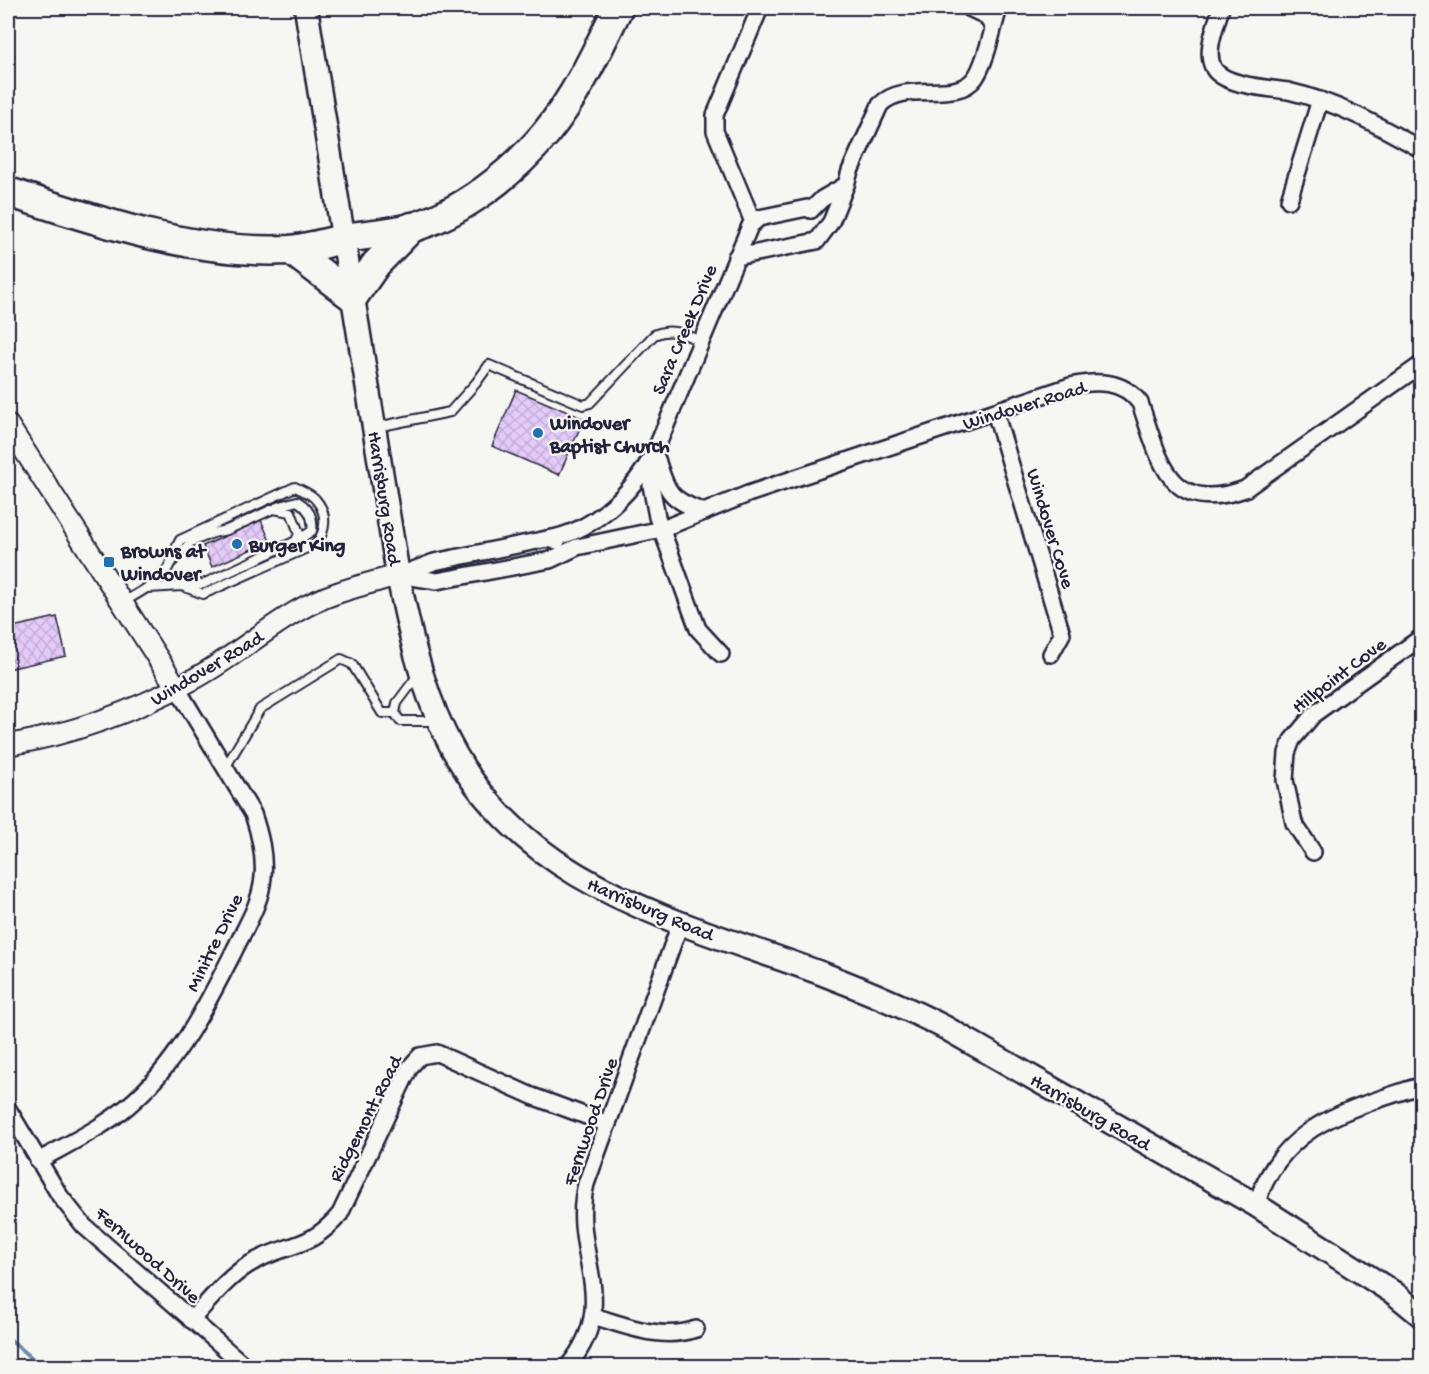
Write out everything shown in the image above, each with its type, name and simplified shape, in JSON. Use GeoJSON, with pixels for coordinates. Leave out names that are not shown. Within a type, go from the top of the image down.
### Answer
{"type":"FeatureCollection","features":[{"type":"Feature","properties":{"kind":"highway"},"geometry":{"type":"LineString","coordinates":[[8,192],[98,221],[185,240],[235,248],[291,250],[412,227],[451,210],[483,190],[529,151],[546,133],[582,80],[618,8]]}},
{"type":"Feature","properties":{"kind":"highway"},"geometry":{"type":"LineString","coordinates":[[291,250],[353,297],[376,264],[412,227]]}},
{"type":"Feature","properties":{"kind":"main road","name":"Harrisburg Road"},"geometry":{"type":"LineString","coordinates":[[306,8],[398,575],[413,652],[439,721],[458,758],[483,794],[531,843],[603,891],[680,924],[894,1002],[994,1055],[1256,1205],[1394,1293],[1422,1316]]}},
{"type":"Feature","properties":{"kind":"street"},"geometry":{"type":"LineString","coordinates":[[760,8],[715,115],[715,131],[753,222],[759,218],[807,207],[826,230]]}},
{"type":"Feature","properties":{"kind":"street"},"geometry":{"type":"LineString","coordinates":[[969,8],[986,16],[993,27]]}},
{"type":"Feature","properties":{"kind":"street"},"geometry":{"type":"LineString","coordinates":[[736,257],[817,241],[826,230],[846,184],[849,171],[880,105],[887,98],[899,93],[961,88],[969,84],[976,76],[999,8]]}},
{"type":"Feature","properties":{"kind":"street"},"geometry":{"type":"LineString","coordinates":[[1221,8],[1210,49],[1210,58],[1216,72],[1228,80],[1320,100],[1348,110],[1422,150]]}},
{"type":"Feature","properties":{"kind":"street"},"geometry":{"type":"LineString","coordinates":[[1289,200],[1320,100]]}},
{"type":"Feature","properties":{"kind":"street"},"geometry":{"type":"LineString","coordinates":[[811,210],[822,199],[846,184]]}},
{"type":"Feature","properties":{"kind":"street","name":"Sara Creek Drive"},"geometry":{"type":"LineString","coordinates":[[547,539],[566,536],[577,531],[615,503],[655,450],[753,222]]}},
{"type":"Feature","properties":{"kind":"street","name":"Windover Road"},"geometry":{"type":"LineString","coordinates":[[398,575],[437,581],[550,560],[577,547],[662,529],[778,484],[1080,384],[1100,382],[1118,384],[1134,395],[1140,403],[1161,463],[1173,481],[1182,489],[1198,495],[1227,495],[1245,489],[1422,364]]}},
{"type":"Feature","properties":{"kind":"street","name":"Windover Cove"},"geometry":{"type":"LineString","coordinates":[[995,412],[1062,634],[1051,654]]}},
{"type":"Feature","properties":{"kind":"street"},"geometry":{"type":"LineString","coordinates":[[10,433],[177,688]]}},
{"type":"Feature","properties":{"kind":"street"},"geometry":{"type":"LineString","coordinates":[[655,450],[665,488],[682,504],[705,512]]}},
{"type":"Feature","properties":{"kind":"street","name":"Sara Creek Drive"},"geometry":{"type":"LineString","coordinates":[[655,450],[651,485],[662,529],[698,629],[721,654]]}},
{"type":"Feature","properties":{"kind":"street","name":"Windover Road"},"geometry":{"type":"LineString","coordinates":[[8,745],[66,733],[111,719],[177,688],[226,660],[299,610],[331,594],[434,562],[547,539],[577,547]]}},
{"type":"Feature","properties":{"kind":"street","name":"Hillpoint Cove"},"geometry":{"type":"LineString","coordinates":[[1313,852],[1294,823],[1286,780],[1287,753],[1292,740],[1314,714],[1422,637]]}},
{"type":"Feature","properties":{"kind":"street","name":"Minitre Drive"},"geometry":{"type":"LineString","coordinates":[[38,1161],[127,1107],[160,1076],[182,1048],[255,908],[263,880],[261,837],[253,814],[177,688]]}},
{"type":"Feature","properties":{"kind":"street","name":"Fernwood Drive"},"geometry":{"type":"LineString","coordinates":[[568,1366],[588,1335],[593,1316],[594,1289],[583,1239],[584,1194],[680,924]]}},
{"type":"Feature","properties":{"kind":"street","name":"Ridgemont Road"},"geometry":{"type":"LineString","coordinates":[[191,1320],[229,1280],[248,1266],[264,1256],[300,1246],[329,1227],[340,1214],[410,1067],[420,1056],[437,1053],[532,1096],[608,1124]]}},
{"type":"Feature","properties":{"kind":"street"},"geometry":{"type":"LineString","coordinates":[[1256,1205],[1270,1170],[1284,1151],[1301,1135],[1338,1114],[1422,1085]]}},
{"type":"Feature","properties":{"kind":"street","name":"Fernwood Drive"},"geometry":{"type":"LineString","coordinates":[[8,1110],[60,1196],[84,1226],[245,1366]]}},
{"type":"Feature","properties":{"kind":"street"},"geometry":{"type":"LineString","coordinates":[[593,1316],[662,1335],[676,1335],[696,1329]]}},
{"type":"Feature","properties":{"kind":"lane"},"geometry":{"type":"LineString","coordinates":[[374,428],[450,412],[489,365],[583,405],[590,403],[654,335],[663,330],[676,331],[701,341]]}},
{"type":"Feature","properties":{"kind":"lane"},"geometry":{"type":"LineString","coordinates":[[171,562],[172,551],[180,540],[295,487],[316,500],[326,522],[324,534],[316,544],[203,594],[182,586]]}},
{"type":"Feature","properties":{"kind":"lane"},"geometry":{"type":"LineString","coordinates":[[122,602],[148,588],[191,542],[297,501],[304,505],[313,522],[312,531],[296,541],[203,584],[148,588]]}},
{"type":"Feature","properties":{"kind":"lane"},"geometry":{"type":"LineString","coordinates":[[273,509],[291,512],[299,533],[296,541]]}},
{"type":"Feature","properties":{"kind":"lane"},"geometry":{"type":"LineString","coordinates":[[225,768],[260,709],[340,659],[352,664],[382,713],[395,713]]}},
{"type":"Feature","properties":{"kind":"lane"},"geometry":{"type":"LineString","coordinates":[[420,671],[397,703],[395,713],[400,721],[439,721]]}},
{"type":"Feature","properties":{"kind":"building","name":"Windover Baptist Church"},"geometry":{"type":"Polygon","coordinates":[[[516,390],[584,419],[559,475],[492,446],[516,390]]]}},
{"type":"Feature","properties":{"kind":"building","name":"Burger King"},"geometry":{"type":"Polygon","coordinates":[[[261,520],[270,541],[212,567],[203,546],[261,520]]]}},
{"type":"Feature","properties":{"kind":"building"},"geometry":{"type":"Polygon","coordinates":[[[57,617],[66,656],[8,669],[8,628],[57,617]]]}},
{"type":"Feature","properties":{"kind":"waterway"},"geometry":{"type":"LineString","coordinates":[[8,1338],[41,1366]]}},
{"type":"Feature","properties":{"kind":"place","name":"Windover Baptist Church"},"geometry":{"type":"Point","coordinates":[538,433]}},
{"type":"Feature","properties":{"kind":"place","name":"Burger King"},"geometry":{"type":"Point","coordinates":[237,544]}},
{"type":"Feature","properties":{"kind":"place","name":"Browns at Windover"},"geometry":{"type":"Point","coordinates":[109,562]}}]}
